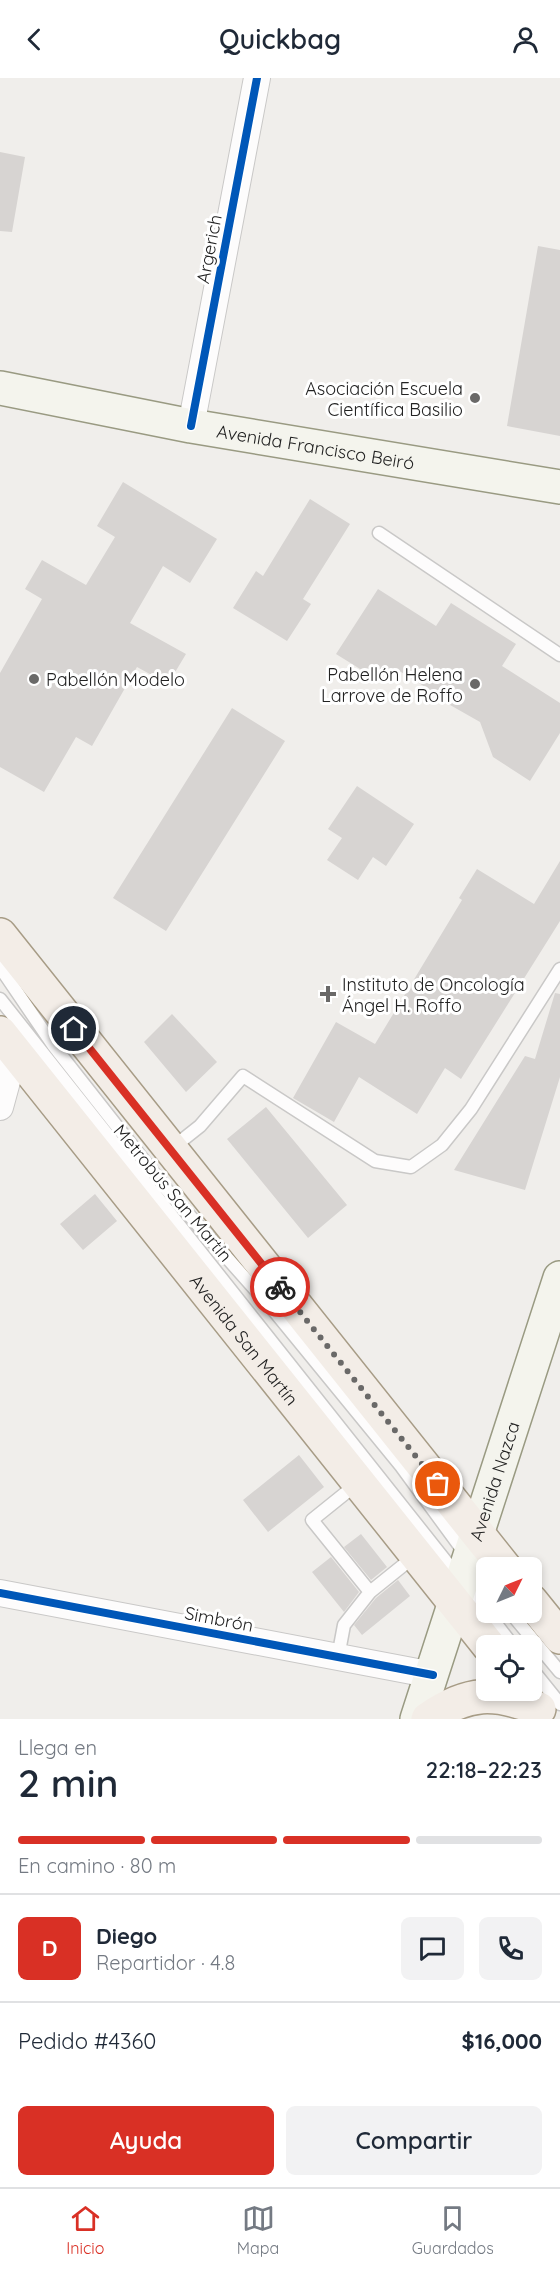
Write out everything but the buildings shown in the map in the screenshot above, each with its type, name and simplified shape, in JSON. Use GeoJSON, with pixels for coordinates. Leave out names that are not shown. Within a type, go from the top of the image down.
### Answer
{"type":"FeatureCollection","features":[{"type":"Feature","properties":{"kind":"main road","name":"Avenida Francisco Beiró"},"geometry":{"type":"LineString","coordinates":[[0,388],[191,426],[560,487]]}},
{"type":"Feature","properties":{"kind":"main road","name":"Avenida San Martín"},"geometry":{"type":"LineString","coordinates":[[3,954],[171,1149],[475,1584],[487,1635]]}},
{"type":"Feature","properties":{"kind":"main road","name":"Avenida San Martín"},"geometry":{"type":"LineString","coordinates":[[7,1043],[417,1554],[475,1584]]}},
{"type":"Feature","properties":{"kind":"main road","name":"Avenida Nazca"},"geometry":{"type":"LineString","coordinates":[[417,1719],[433,1675],[475,1584],[560,1278]]}},
{"type":"Feature","properties":{"kind":"main road"},"geometry":{"type":"LineString","coordinates":[[542,1615],[560,1637]]}},
{"type":"Feature","properties":{"kind":"main road"},"geometry":{"type":"LineString","coordinates":[[428,1719],[470,1697],[487,1695],[503,1696],[542,1706]]}},
{"type":"Feature","properties":{"kind":"street","name":"Argerich"},"geometry":{"type":"LineString","coordinates":[[191,426],[256,78]]}},
{"type":"Feature","properties":{"kind":"street"},"geometry":{"type":"LineString","coordinates":[[0,1107],[7,1043]]}},
{"type":"Feature","properties":{"kind":"street","name":"Simbrón"},"geometry":{"type":"LineString","coordinates":[[0,1593],[433,1675]]}},
{"type":"Feature","properties":{"kind":"lane"},"geometry":{"type":"LineString","coordinates":[[379,533],[560,655]]}},
{"type":"Feature","properties":{"kind":"lane","name":"Metrobús San Martín"},"geometry":{"type":"LineString","coordinates":[[3,954],[53,1045],[167,1190],[274,1312],[400,1466],[506,1635]]}},
{"type":"Feature","properties":{"kind":"lane"},"geometry":{"type":"LineString","coordinates":[[171,1149],[200,1126],[243,1076],[375,1161],[411,1167],[442,1145],[471,1109],[560,969]]}},
{"type":"Feature","properties":{"kind":"lane","name":"Metrobús San Martín"},"geometry":{"type":"LineString","coordinates":[[0,999],[475,1584]]}},
{"type":"Feature","properties":{"kind":"lane"},"geometry":{"type":"LineString","coordinates":[[359,1482],[312,1520],[370,1592]]}},
{"type":"Feature","properties":{"kind":"lane"},"geometry":{"type":"LineString","coordinates":[[338,1657],[344,1625],[370,1592],[417,1554]]}},
{"type":"Feature","properties":{"kind":"lane"},"geometry":{"type":"LineString","coordinates":[[519,1623],[560,1672]]}},
{"type":"Feature","properties":{"kind":"cycle path"},"geometry":{"type":"LineString","coordinates":[[191,426],[257,78]]}},
{"type":"Feature","properties":{"kind":"cycle path"},"geometry":{"type":"LineString","coordinates":[[0,1593],[433,1675]]}},
{"type":"Feature","properties":{"kind":"way so far"},"geometry":{"type":"LineString","coordinates":[[280,1287],[438,1484]]}},
{"type":"Feature","properties":{"kind":"place","name":"Asociación Escuela Científica Basilio"},"geometry":{"type":"Point","coordinates":[475,398]}},
{"type":"Feature","properties":{"kind":"place","name":"Pabellón Modelo"},"geometry":{"type":"Point","coordinates":[34,679]}},
{"type":"Feature","properties":{"kind":"place","name":"Pabellón Helena Larrove de Roffo"},"geometry":{"type":"Point","coordinates":[475,684]}},
{"type":"Feature","properties":{"kind":"place","name":"Instituto de Oncología Ángel H. Roffo"},"geometry":{"type":"Point","coordinates":[328,994]}},
{"type":"Feature","properties":{"kind":"route"},"geometry":{"type":"LineString","coordinates":[[74,1029],[280,1287]]}}]}
